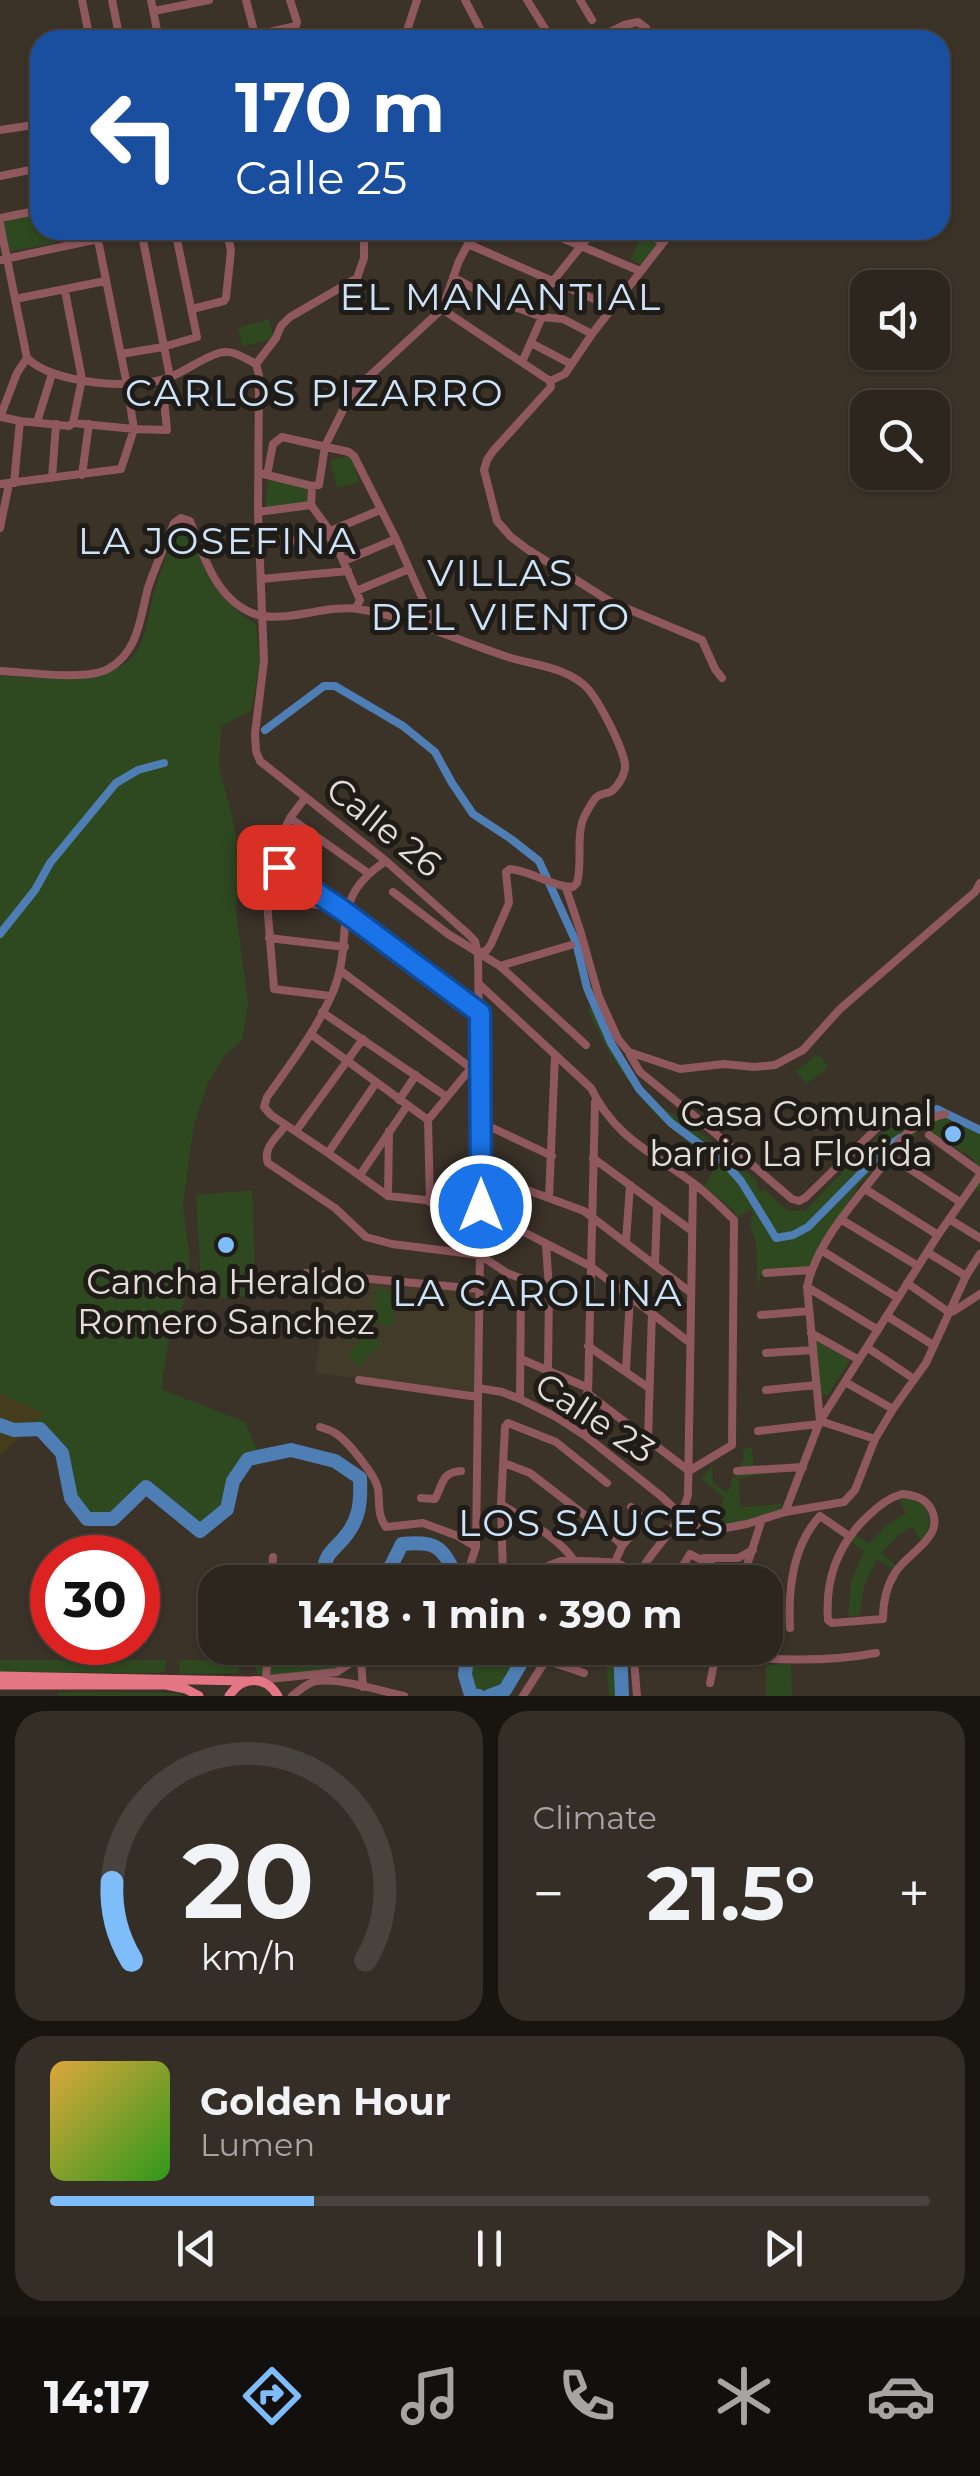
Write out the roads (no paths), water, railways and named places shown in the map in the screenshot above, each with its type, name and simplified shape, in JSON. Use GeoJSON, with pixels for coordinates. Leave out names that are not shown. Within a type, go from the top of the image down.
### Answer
{"type":"FeatureCollection","features":[{"type":"Feature","properties":{"kind":"main road"},"geometry":{"type":"LineString","coordinates":[[0,1676],[256,1680],[271,1686],[278,1696]]}},
{"type":"Feature","properties":{"kind":"main road"},"geometry":{"type":"LineString","coordinates":[[229,1696],[238,1685],[256,1680]]}},
{"type":"Feature","properties":{"kind":"main road"},"geometry":{"type":"LineString","coordinates":[[0,1685],[166,1686],[199,1696]]}},
{"type":"Feature","properties":{"kind":"street"},"geometry":{"type":"LineString","coordinates":[[82,0],[88,30]]}},
{"type":"Feature","properties":{"kind":"street"},"geometry":{"type":"LineString","coordinates":[[112,0],[118,30]]}},
{"type":"Feature","properties":{"kind":"street"},"geometry":{"type":"LineString","coordinates":[[151,0],[157,30]]}},
{"type":"Feature","properties":{"kind":"street"},"geometry":{"type":"LineString","coordinates":[[154,11],[209,0]]}},
{"type":"Feature","properties":{"kind":"street"},"geometry":{"type":"LineString","coordinates":[[246,0],[254,30]]}},
{"type":"Feature","properties":{"kind":"street"},"geometry":{"type":"LineString","coordinates":[[283,30],[296,26],[297,22],[290,0]]}},
{"type":"Feature","properties":{"kind":"street"},"geometry":{"type":"LineString","coordinates":[[407,30],[417,0]]}},
{"type":"Feature","properties":{"kind":"street"},"geometry":{"type":"LineString","coordinates":[[465,0],[481,30]]}},
{"type":"Feature","properties":{"kind":"street"},"geometry":{"type":"LineString","coordinates":[[527,0],[546,30]]}},
{"type":"Feature","properties":{"kind":"street"},"geometry":{"type":"LineString","coordinates":[[580,0],[592,20]]}},
{"type":"Feature","properties":{"kind":"street"},"geometry":{"type":"LineString","coordinates":[[614,30],[638,22],[647,30]]}},
{"type":"Feature","properties":{"kind":"street"},"geometry":{"type":"LineString","coordinates":[[0,130],[30,126]]}},
{"type":"Feature","properties":{"kind":"street"},"geometry":{"type":"LineString","coordinates":[[0,176],[30,170]]}},
{"type":"Feature","properties":{"kind":"street"},"geometry":{"type":"LineString","coordinates":[[30,213],[0,221],[4,259],[26,358],[36,367],[52,374],[128,386],[166,378],[220,352],[232,352],[256,364],[260,375],[263,474],[258,512],[262,616]]}},
{"type":"Feature","properties":{"kind":"street"},"geometry":{"type":"LineString","coordinates":[[4,259],[75,240]]}},
{"type":"Feature","properties":{"kind":"street"},"geometry":{"type":"LineString","coordinates":[[8,484],[121,470],[134,429],[98,240]]}},
{"type":"Feature","properties":{"kind":"street"},"geometry":{"type":"LineString","coordinates":[[26,358],[0,417],[69,426],[72,423],[168,428],[162,348],[143,240]]}},
{"type":"Feature","properties":{"kind":"street"},"geometry":{"type":"LineString","coordinates":[[121,354],[196,338],[177,240]]}},
{"type":"Feature","properties":{"kind":"street"},"geometry":{"type":"LineString","coordinates":[[192,309],[226,298],[228,240]]}},
{"type":"Feature","properties":{"kind":"street"},"geometry":{"type":"LineString","coordinates":[[256,364],[290,317],[356,278],[364,258],[364,240]]}},
{"type":"Feature","properties":{"kind":"street"},"geometry":{"type":"LineString","coordinates":[[356,608],[360,600],[344,561],[311,506],[326,446],[360,385],[442,309],[471,240]]}},
{"type":"Feature","properties":{"kind":"street"},"geometry":{"type":"LineString","coordinates":[[564,240],[640,271]]}},
{"type":"Feature","properties":{"kind":"street"},"geometry":{"type":"LineString","coordinates":[[522,362],[552,280],[587,240]]}},
{"type":"Feature","properties":{"kind":"street"},"geometry":{"type":"LineString","coordinates":[[550,381],[564,374],[662,242],[659,240]]}},
{"type":"Feature","properties":{"kind":"street"},"geometry":{"type":"LineString","coordinates":[[468,244],[612,307]]}},
{"type":"Feature","properties":{"kind":"street"},"geometry":{"type":"LineString","coordinates":[[453,277],[493,299],[563,319],[592,334]]}},
{"type":"Feature","properties":{"kind":"street"},"geometry":{"type":"LineString","coordinates":[[15,299],[105,281]]}},
{"type":"Feature","properties":{"kind":"street"},"geometry":{"type":"LineString","coordinates":[[65,291],[82,379],[72,423]]}},
{"type":"Feature","properties":{"kind":"street"},"geometry":{"type":"LineString","coordinates":[[442,309],[550,381],[551,387],[486,460],[484,470],[497,521],[527,550],[611,602],[702,640],[722,678]]}},
{"type":"Feature","properties":{"kind":"street"},"geometry":{"type":"LineString","coordinates":[[531,342],[571,364]]}},
{"type":"Feature","properties":{"kind":"street"},"geometry":{"type":"LineString","coordinates":[[38,422],[52,374]]}},
{"type":"Feature","properties":{"kind":"street"},"geometry":{"type":"LineString","coordinates":[[0,528],[20,421]]}},
{"type":"Feature","properties":{"kind":"street"},"geometry":{"type":"LineString","coordinates":[[52,478],[56,424]]}},
{"type":"Feature","properties":{"kind":"street"},"geometry":{"type":"LineString","coordinates":[[82,474],[89,424]]}},
{"type":"Feature","properties":{"kind":"street"},"geometry":{"type":"LineString","coordinates":[[263,474],[273,444],[282,437],[354,456],[436,629]]}},
{"type":"Feature","properties":{"kind":"street"},"geometry":{"type":"LineString","coordinates":[[263,474],[316,486]]}},
{"type":"Feature","properties":{"kind":"street"},"geometry":{"type":"LineString","coordinates":[[258,512],[311,506]]}},
{"type":"Feature","properties":{"kind":"street"},"geometry":{"type":"LineString","coordinates":[[260,544],[331,534],[380,510]]}},
{"type":"Feature","properties":{"kind":"street"},"geometry":{"type":"LineString","coordinates":[[0,670],[94,673],[119,660],[133,645],[148,586],[174,522],[182,518],[190,521],[213,578],[238,605],[262,616],[356,608],[436,629],[511,658],[554,668],[585,685],[609,721],[625,765],[624,776],[612,791],[598,796],[582,820],[579,878],[573,887],[510,868],[506,872],[509,902],[488,950],[477,951]]}},
{"type":"Feature","properties":{"kind":"street"},"geometry":{"type":"LineString","coordinates":[[344,561],[396,538]]}},
{"type":"Feature","properties":{"kind":"street"},"geometry":{"type":"LineString","coordinates":[[356,591],[409,570]]}},
{"type":"Feature","properties":{"kind":"street"},"geometry":{"type":"LineString","coordinates":[[261,580],[348,571]]}},
{"type":"Feature","properties":{"kind":"street","name":"Calle 26"},"geometry":{"type":"LineString","coordinates":[[262,616],[264,661],[255,734],[260,761],[386,861],[468,934],[477,951]]}},
{"type":"Feature","properties":{"kind":"street"},"geometry":{"type":"LineString","coordinates":[[305,798],[290,818],[266,912],[274,989],[331,996]]}},
{"type":"Feature","properties":{"kind":"street"},"geometry":{"type":"LineString","coordinates":[[290,818],[368,874]]}},
{"type":"Feature","properties":{"kind":"street"},"geometry":{"type":"LineString","coordinates":[[386,861],[368,874],[342,911],[345,947],[341,971],[312,1035],[266,1098],[264,1107],[388,1196],[481,1206]]}},
{"type":"Feature","properties":{"kind":"street"},"geometry":{"type":"LineString","coordinates":[[279,867],[480,1013]]}},
{"type":"Feature","properties":{"kind":"street"},"geometry":{"type":"LineString","coordinates":[[629,1052],[680,1069],[724,1064],[774,1066],[804,1050],[840,1009],[975,892],[980,883]]}},
{"type":"Feature","properties":{"kind":"street"},"geometry":{"type":"LineString","coordinates":[[563,887],[580,930],[598,996],[618,1039],[640,1072],[792,1199],[800,1200],[876,1129]]}},
{"type":"Feature","properties":{"kind":"street"},"geometry":{"type":"LineString","coordinates":[[392,892],[500,966],[586,1045]]}},
{"type":"Feature","properties":{"kind":"street"},"geometry":{"type":"LineString","coordinates":[[270,896],[342,911]]}},
{"type":"Feature","properties":{"kind":"street"},"geometry":{"type":"LineString","coordinates":[[269,938],[345,947]]}},
{"type":"Feature","properties":{"kind":"street"},"geometry":{"type":"LineString","coordinates":[[500,966],[571,945]]}},
{"type":"Feature","properties":{"kind":"street"},"geometry":{"type":"LineString","coordinates":[[465,1565],[476,1547],[477,1496],[469,1471],[478,1393],[480,1289],[480,1122],[475,1070],[480,1013],[477,951]]}},
{"type":"Feature","properties":{"kind":"street"},"geometry":{"type":"LineString","coordinates":[[341,971],[475,1070]]}},
{"type":"Feature","properties":{"kind":"street"},"geometry":{"type":"LineString","coordinates":[[480,986],[590,1088],[602,1110],[643,1150],[693,1183],[734,1220],[732,1444],[689,1471]]}},
{"type":"Feature","properties":{"kind":"street"},"geometry":{"type":"LineString","coordinates":[[322,1012],[447,1097]]}},
{"type":"Feature","properties":{"kind":"street"},"geometry":{"type":"LineString","coordinates":[[312,1035],[428,1120]]}},
{"type":"Feature","properties":{"kind":"street"},"geometry":{"type":"LineString","coordinates":[[296,1130],[363,1040]]}},
{"type":"Feature","properties":{"kind":"street"},"geometry":{"type":"LineString","coordinates":[[550,1198],[555,1055]]}},
{"type":"Feature","properties":{"kind":"street"},"geometry":{"type":"LineString","coordinates":[[430,1202],[428,1120],[475,1070]]}},
{"type":"Feature","properties":{"kind":"street"},"geometry":{"type":"LineString","coordinates":[[399,1100],[416,1076]]}},
{"type":"Feature","properties":{"kind":"street"},"geometry":{"type":"LineString","coordinates":[[328,1152],[376,1082]]}},
{"type":"Feature","properties":{"kind":"street"},"geometry":{"type":"LineString","coordinates":[[587,1437],[595,1099]]}},
{"type":"Feature","properties":{"kind":"street"},"geometry":{"type":"LineString","coordinates":[[360,1175],[408,1106]]}},
{"type":"Feature","properties":{"kind":"street"},"geometry":{"type":"LineString","coordinates":[[819,1423],[807,1287],[811,1270],[821,1250],[902,1138],[931,1117],[946,1114]]}},
{"type":"Feature","properties":{"kind":"street"},"geometry":{"type":"LineString","coordinates":[[480,1122],[552,1156]]}},
{"type":"Feature","properties":{"kind":"street"},"geometry":{"type":"LineString","coordinates":[[286,1125],[267,1149],[268,1163],[336,1208],[366,1237],[480,1255],[520,1279],[548,1289]]}},
{"type":"Feature","properties":{"kind":"street"},"geometry":{"type":"LineString","coordinates":[[388,1196],[389,1130]]}},
{"type":"Feature","properties":{"kind":"street"},"geometry":{"type":"LineString","coordinates":[[785,1512],[819,1423],[938,1234],[960,1202],[975,1191],[980,1174],[929,1135]]}},
{"type":"Feature","properties":{"kind":"street"},"geometry":{"type":"LineString","coordinates":[[890,1156],[960,1202]]}},
{"type":"Feature","properties":{"kind":"street"},"geometry":{"type":"LineString","coordinates":[[594,1158],[692,1231]]}},
{"type":"Feature","properties":{"kind":"street"},"geometry":{"type":"LineString","coordinates":[[481,1172],[592,1217],[690,1292]]}},
{"type":"Feature","properties":{"kind":"street"},"geometry":{"type":"LineString","coordinates":[[647,1565],[683,1515],[688,1495],[693,1183]]}},
{"type":"Feature","properties":{"kind":"street"},"geometry":{"type":"LineString","coordinates":[[626,1242],[630,1186]]}},
{"type":"Feature","properties":{"kind":"street"},"geometry":{"type":"LineString","coordinates":[[864,1189],[938,1234]]}},
{"type":"Feature","properties":{"kind":"street"},"geometry":{"type":"LineString","coordinates":[[655,1265],[657,1206]]}},
{"type":"Feature","properties":{"kind":"street"},"geometry":{"type":"LineString","coordinates":[[480,1218],[516,1228],[590,1266],[689,1342]]}},
{"type":"Feature","properties":{"kind":"street"},"geometry":{"type":"LineString","coordinates":[[949,1219],[980,1238]]}},
{"type":"Feature","properties":{"kind":"street"},"geometry":{"type":"LineString","coordinates":[[842,1220],[918,1266]]}},
{"type":"Feature","properties":{"kind":"street"},"geometry":{"type":"LineString","coordinates":[[546,1245],[548,1370]]}},
{"type":"Feature","properties":{"kind":"street"},"geometry":{"type":"LineString","coordinates":[[821,1250],[898,1298]]}},
{"type":"Feature","properties":{"kind":"street"},"geometry":{"type":"LineString","coordinates":[[927,1252],[966,1276]]}},
{"type":"Feature","properties":{"kind":"street"},"geometry":{"type":"LineString","coordinates":[[758,1430],[819,1423],[875,1440],[926,1363],[980,1254]]}},
{"type":"Feature","properties":{"kind":"street"},"geometry":{"type":"LineString","coordinates":[[766,1273],[811,1270]]}},
{"type":"Feature","properties":{"kind":"street"},"geometry":{"type":"LineString","coordinates":[[306,1274],[480,1289]]}},
{"type":"Feature","properties":{"kind":"street"},"geometry":{"type":"LineString","coordinates":[[520,1279],[520,1400]]}},
{"type":"Feature","properties":{"kind":"street"},"geometry":{"type":"LineString","coordinates":[[907,1283],[950,1313]]}},
{"type":"Feature","properties":{"kind":"street"},"geometry":{"type":"LineString","coordinates":[[807,1287],[878,1330]]}},
{"type":"Feature","properties":{"kind":"street"},"geometry":{"type":"LineString","coordinates":[[950,1313],[980,1294]]}},
{"type":"Feature","properties":{"kind":"street"},"geometry":{"type":"LineString","coordinates":[[626,1370],[630,1296]]}},
{"type":"Feature","properties":{"kind":"street"},"geometry":{"type":"LineString","coordinates":[[761,1315],[809,1311]]}},
{"type":"Feature","properties":{"kind":"street"},"geometry":{"type":"LineString","coordinates":[[648,1438],[652,1313]]}},
{"type":"Feature","properties":{"kind":"street"},"geometry":{"type":"LineString","coordinates":[[886,1316],[933,1345]]}},
{"type":"Feature","properties":{"kind":"street"},"geometry":{"type":"LineString","coordinates":[[811,1332],[860,1360]]}},
{"type":"Feature","properties":{"kind":"street"},"geometry":{"type":"LineString","coordinates":[[588,1346],[650,1388]]}},
{"type":"Feature","properties":{"kind":"street"},"geometry":{"type":"LineString","coordinates":[[868,1348],[914,1379]]}},
{"type":"Feature","properties":{"kind":"street"},"geometry":{"type":"LineString","coordinates":[[766,1353],[813,1350]]}},
{"type":"Feature","properties":{"kind":"street"},"geometry":{"type":"LineString","coordinates":[[521,1359],[587,1390],[689,1471]]}},
{"type":"Feature","properties":{"kind":"street","name":"Calle 23"},"geometry":{"type":"LineString","coordinates":[[359,1380],[478,1393],[502,1392],[556,1417],[587,1437],[690,1524],[708,1530],[747,1524],[785,1512],[820,1511],[844,1502],[862,1476],[875,1440]]}},
{"type":"Feature","properties":{"kind":"street"},"geometry":{"type":"LineString","coordinates":[[845,1382],[893,1409]]}},
{"type":"Feature","properties":{"kind":"street"},"geometry":{"type":"LineString","coordinates":[[766,1390],[816,1386]]}},
{"type":"Feature","properties":{"kind":"street"},"geometry":{"type":"LineString","coordinates":[[607,1483],[556,1442],[508,1422],[501,1501],[503,1575],[506,1579],[519,1578],[573,1558],[620,1565]]}},
{"type":"Feature","properties":{"kind":"street"},"geometry":{"type":"LineString","coordinates":[[320,1427],[347,1443],[377,1484],[382,1524],[391,1528],[423,1524],[476,1547]]}},
{"type":"Feature","properties":{"kind":"street"},"geometry":{"type":"LineString","coordinates":[[504,1463],[530,1474],[622,1546]]}},
{"type":"Feature","properties":{"kind":"street"},"geometry":{"type":"LineString","coordinates":[[737,1470],[804,1467]]}},
{"type":"Feature","properties":{"kind":"street"},"geometry":{"type":"LineString","coordinates":[[421,1498],[435,1498],[449,1473],[469,1471]]}},
{"type":"Feature","properties":{"kind":"street"},"geometry":{"type":"LineString","coordinates":[[477,1496],[501,1501],[573,1558]]}},
{"type":"Feature","properties":{"kind":"street"},"geometry":{"type":"LineString","coordinates":[[895,1496],[917,1496],[932,1512],[931,1535],[904,1560],[890,1582],[882,1619],[828,1620],[830,1576],[849,1536],[895,1496]]}},
{"type":"Feature","properties":{"kind":"street"},"geometry":{"type":"LineString","coordinates":[[616,1562],[622,1546],[644,1519],[630,1507]]}},
{"type":"Feature","properties":{"kind":"street"},"geometry":{"type":"LineString","coordinates":[[790,1628],[795,1565],[806,1532],[820,1511],[849,1536]]}},
{"type":"Feature","properties":{"kind":"street"},"geometry":{"type":"LineString","coordinates":[[748,1565],[762,1519]]}},
{"type":"Feature","properties":{"kind":"street"},"geometry":{"type":"LineString","coordinates":[[700,1558],[738,1558],[752,1550]]}},
{"type":"Feature","properties":{"kind":"street"},"geometry":{"type":"LineString","coordinates":[[683,1565],[690,1554],[712,1565]]}},
{"type":"Feature","properties":{"kind":"street"},"geometry":{"type":"LineString","coordinates":[[272,1558],[272,1565]]}},
{"type":"Feature","properties":{"kind":"street"},"geometry":{"type":"LineString","coordinates":[[783,1659],[852,1657],[876,1652]]}},
{"type":"Feature","properties":{"kind":"street"},"geometry":{"type":"LineString","coordinates":[[523,1696],[546,1662],[584,1672]]}},
{"type":"Feature","properties":{"kind":"street"},"geometry":{"type":"LineString","coordinates":[[262,1665],[256,1680],[337,1672],[345,1665]]}},
{"type":"Feature","properties":{"kind":"street"},"geometry":{"type":"LineString","coordinates":[[361,1665],[363,1687]]}},
{"type":"Feature","properties":{"kind":"street"},"geometry":{"type":"LineString","coordinates":[[634,1665],[637,1696]]}},
{"type":"Feature","properties":{"kind":"street"},"geometry":{"type":"LineString","coordinates":[[710,1683],[711,1665]]}},
{"type":"Feature","properties":{"kind":"street"},"geometry":{"type":"LineString","coordinates":[[292,1696],[318,1681],[404,1696]]}},
{"type":"Feature","properties":{"kind":"waterway"},"geometry":{"type":"LineString","coordinates":[[265,730],[324,686],[335,686],[403,726],[435,752],[473,814],[539,861],[576,942],[587,988],[611,1043],[639,1089],[671,1123],[725,1163],[741,1181],[776,1238],[808,1227],[900,1138]]}},
{"type":"Feature","properties":{"kind":"waterway"},"geometry":{"type":"LineString","coordinates":[[0,934],[35,890],[50,863],[116,783],[138,770],[164,763]]}},
{"type":"Feature","properties":{"kind":"waterway"},"geometry":{"type":"LineString","coordinates":[[923,1120],[937,1109],[980,1130]]}},
{"type":"Feature","properties":{"kind":"waterway"},"geometry":{"type":"LineString","coordinates":[[0,1425],[14,1430],[40,1429],[62,1453],[71,1498],[87,1519],[113,1519],[146,1487],[200,1531],[227,1509],[233,1481],[248,1459],[291,1450],[335,1461],[360,1478],[358,1510],[353,1525],[324,1565]]}},
{"type":"Feature","properties":{"kind":"waterway"},"geometry":{"type":"LineString","coordinates":[[392,1565],[402,1544],[415,1543],[433,1546],[451,1565]]}},
{"type":"Feature","properties":{"kind":"waterway"},"geometry":{"type":"LineString","coordinates":[[466,1665],[471,1695],[479,1696]]}},
{"type":"Feature","properties":{"kind":"waterway"},"geometry":{"type":"LineString","coordinates":[[489,1696],[505,1690],[520,1665]]}},
{"type":"Feature","properties":{"kind":"waterway"},"geometry":{"type":"LineString","coordinates":[[621,1665],[622,1696]]}},
{"type":"Feature","properties":{"kind":"place","name":"Casa Comunal barrio La Florida"},"geometry":{"type":"Point","coordinates":[953,1134]}},
{"type":"Feature","properties":{"kind":"place","name":"Cancha Heraldo Romero Sanchez"},"geometry":{"type":"Point","coordinates":[226,1245]}},
{"type":"Feature","properties":{"kind":"district","name":"EL MANANTIAL"},"geometry":{"type":"Point","coordinates":[501,297]}},
{"type":"Feature","properties":{"kind":"district","name":"CARLOS PIZARRO"},"geometry":{"type":"Point","coordinates":[315,393]}},
{"type":"Feature","properties":{"kind":"district","name":"LA JOSEFINA"},"geometry":{"type":"Point","coordinates":[218,541]}},
{"type":"Feature","properties":{"kind":"district","name":"VILLAS DEL VIENTO"},"geometry":{"type":"Point","coordinates":[501,595]}},
{"type":"Feature","properties":{"kind":"district","name":"LA CAROLINA"},"geometry":{"type":"Point","coordinates":[538,1293]}},
{"type":"Feature","properties":{"kind":"district","name":"LOS SAUCES"},"geometry":{"type":"Point","coordinates":[592,1523]}}]}
